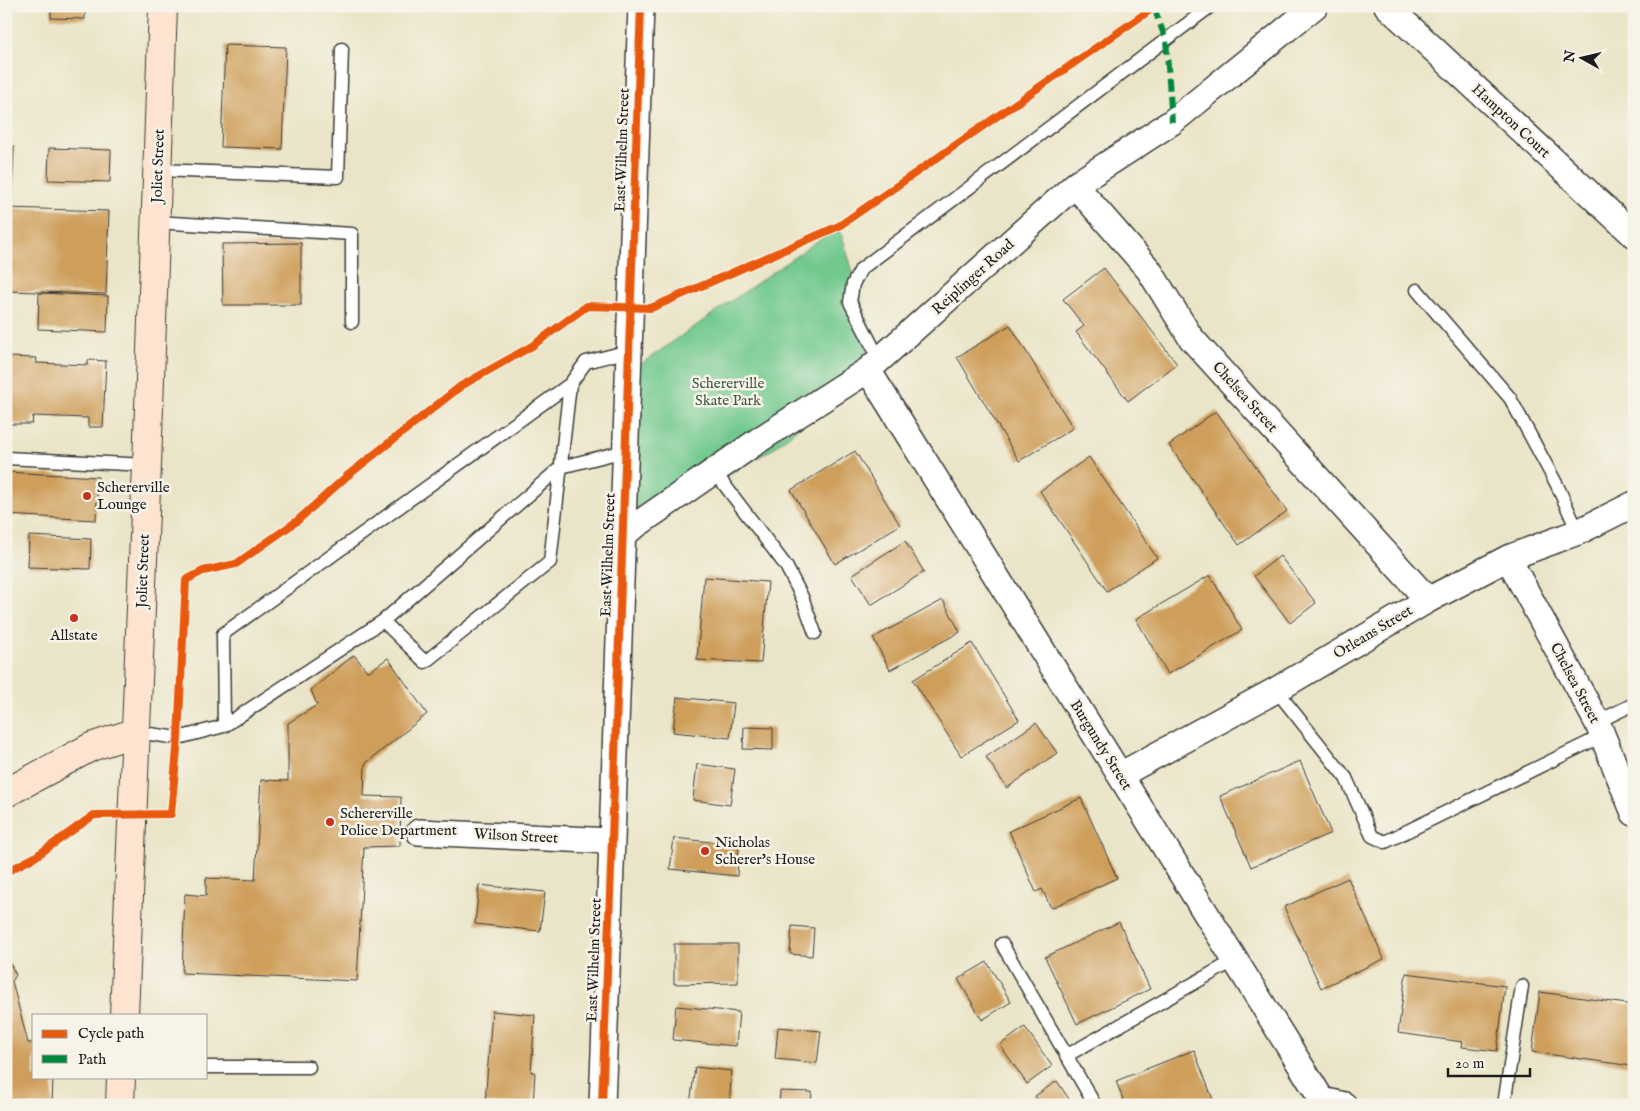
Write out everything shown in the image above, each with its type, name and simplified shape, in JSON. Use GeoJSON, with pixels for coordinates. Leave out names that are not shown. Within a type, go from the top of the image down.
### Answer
{"type":"FeatureCollection","features":[{"type":"Feature","properties":{"kind":"street","name":"Joliet Street"},"geometry":{"type":"LineString","coordinates":[[124,1014],[147,465],[163,6]]}},
{"type":"Feature","properties":{"kind":"street","name":"East Wilhelm Street"},"geometry":{"type":"LineString","coordinates":[[602,1105],[641,6]]}},
{"type":"Feature","properties":{"kind":"street","name":"Reiplinger Road"},"geometry":{"type":"LineString","coordinates":[[622,535],[759,440],[874,366],[1075,185],[1172,122],[1315,6]]}},
{"type":"Feature","properties":{"kind":"street","name":"Hampton Court"},"geometry":{"type":"LineString","coordinates":[[1387,6],[1634,235]]}},
{"type":"Feature","properties":{"kind":"street","name":"Chelsea Street"},"geometry":{"type":"LineString","coordinates":[[1075,185],[1149,270],[1192,338],[1428,600]]}},
{"type":"Feature","properties":{"kind":"street","name":"Burgundy Street"},"geometry":{"type":"LineString","coordinates":[[874,366],[1120,775],[1322,1100],[1344,1105]]}},
{"type":"Feature","properties":{"kind":"street","name":"Orleans Street"},"geometry":{"type":"LineString","coordinates":[[1120,775],[1276,690],[1428,600],[1508,558],[1578,532],[1634,504]]}},
{"type":"Feature","properties":{"kind":"street","name":"Chelsea Street"},"geometry":{"type":"LineString","coordinates":[[1508,558],[1600,729],[1634,813]]}},
{"type":"Feature","properties":{"kind":"street"},"geometry":{"type":"LineString","coordinates":[[6,793],[91,747],[136,732]]}},
{"type":"Feature","properties":{"kind":"street","name":"Wilson Street"},"geometry":{"type":"LineString","coordinates":[[419,832],[612,841]]}},
{"type":"Feature","properties":{"kind":"street"},"geometry":{"type":"LineString","coordinates":[[120,1105],[121,1078]]}},
{"type":"Feature","properties":{"kind":"lane"},"geometry":{"type":"LineString","coordinates":[[874,366],[850,302],[853,284],[861,269],[1211,6]]}},
{"type":"Feature","properties":{"kind":"lane"},"geometry":{"type":"LineString","coordinates":[[158,170],[338,177],[342,49]]}},
{"type":"Feature","properties":{"kind":"lane"},"geometry":{"type":"LineString","coordinates":[[156,222],[352,234],[352,322]]}},
{"type":"Feature","properties":{"kind":"lane"},"geometry":{"type":"LineString","coordinates":[[1417,290],[1510,398],[1557,485],[1578,532]]}},
{"type":"Feature","properties":{"kind":"lane"},"geometry":{"type":"LineString","coordinates":[[224,726],[223,634],[570,384],[586,362],[629,351]]}},
{"type":"Feature","properties":{"kind":"lane"},"geometry":{"type":"LineString","coordinates":[[383,620],[425,662],[550,562],[570,384]]}},
{"type":"Feature","properties":{"kind":"lane"},"geometry":{"type":"LineString","coordinates":[[136,732],[178,738],[224,726],[383,620],[561,468],[625,451]]}},
{"type":"Feature","properties":{"kind":"lane"},"geometry":{"type":"LineString","coordinates":[[6,458],[147,465]]}},
{"type":"Feature","properties":{"kind":"lane"},"geometry":{"type":"LineString","coordinates":[[714,471],[786,566],[802,597],[816,632]]}},
{"type":"Feature","properties":{"kind":"lane"},"geometry":{"type":"LineString","coordinates":[[1276,690],[1346,778],[1372,836],[1385,842],[1600,729],[1634,704]]}},
{"type":"Feature","properties":{"kind":"lane"},"geometry":{"type":"LineString","coordinates":[[1002,944],[1094,1105]]}},
{"type":"Feature","properties":{"kind":"lane"},"geometry":{"type":"LineString","coordinates":[[1066,1056],[1235,960]]}},
{"type":"Feature","properties":{"kind":"lane"},"geometry":{"type":"LineString","coordinates":[[1504,1105],[1522,986]]}},
{"type":"Feature","properties":{"kind":"lane"},"geometry":{"type":"LineString","coordinates":[[208,1067],[309,1067]]}},
{"type":"Feature","properties":{"kind":"green space","name":"Schererville Skate Park"},"geometry":{"type":"Polygon","coordinates":[[[839,226],[880,361],[771,450],[622,535],[628,373],[839,226]]]}},
{"type":"Feature","properties":{"kind":"building"},"geometry":{"type":"Polygon","coordinates":[[[51,6],[85,6],[85,19],[51,18],[51,6]]]}},
{"type":"Feature","properties":{"kind":"building"},"geometry":{"type":"Polygon","coordinates":[[[225,45],[286,47],[282,149],[221,147],[225,45]]]}},
{"type":"Feature","properties":{"kind":"building"},"geometry":{"type":"Polygon","coordinates":[[[6,145],[14,146],[12,199],[6,199],[6,145]]]}},
{"type":"Feature","properties":{"kind":"building"},"geometry":{"type":"Polygon","coordinates":[[[49,148],[111,150],[110,182],[48,180],[49,148]]]}},
{"type":"Feature","properties":{"kind":"building"},"geometry":{"type":"Polygon","coordinates":[[[6,208],[109,211],[106,294],[6,291],[6,208]]]}},
{"type":"Feature","properties":{"kind":"building"},"geometry":{"type":"Polygon","coordinates":[[[301,243],[301,305],[223,305],[222,244],[301,243]]]}},
{"type":"Feature","properties":{"kind":"building"},"geometry":{"type":"Polygon","coordinates":[[[1104,268],[1177,364],[1128,401],[1076,332],[1084,326],[1063,299],[1104,268]]]}},
{"type":"Feature","properties":{"kind":"building"},"geometry":{"type":"Polygon","coordinates":[[[39,293],[108,296],[107,332],[38,329],[39,293]]]}},
{"type":"Feature","properties":{"kind":"building"},"geometry":{"type":"Polygon","coordinates":[[[1010,325],[1073,428],[1019,461],[957,357],[1010,325]]]}},
{"type":"Feature","properties":{"kind":"building"},"geometry":{"type":"Polygon","coordinates":[[[6,357],[37,358],[36,363],[88,365],[88,360],[106,361],[103,427],[88,427],[88,418],[33,416],[32,424],[6,424],[6,357]]]}},
{"type":"Feature","properties":{"kind":"building"},"geometry":{"type":"Polygon","coordinates":[[[1216,411],[1287,511],[1239,545],[1169,445],[1216,411]]]}},
{"type":"Feature","properties":{"kind":"building"},"geometry":{"type":"Polygon","coordinates":[[[855,451],[900,525],[835,564],[791,490],[855,451]]]}},
{"type":"Feature","properties":{"kind":"building"},"geometry":{"type":"Polygon","coordinates":[[[1089,457],[1157,558],[1107,591],[1040,491],[1089,457]]]}},
{"type":"Feature","properties":{"kind":"building"},"geometry":{"type":"Polygon","coordinates":[[[6,472],[98,477],[96,520],[6,515],[6,472]]]}},
{"type":"Feature","properties":{"kind":"building"},"geometry":{"type":"Polygon","coordinates":[[[29,536],[91,539],[90,569],[28,567],[29,536]]]}},
{"type":"Feature","properties":{"kind":"building"},"geometry":{"type":"Polygon","coordinates":[[[905,541],[924,572],[871,605],[852,575],[905,541]]]}},
{"type":"Feature","properties":{"kind":"building"},"geometry":{"type":"Polygon","coordinates":[[[1280,556],[1316,603],[1290,623],[1254,576],[1280,556]]]}},
{"type":"Feature","properties":{"kind":"building"},"geometry":{"type":"Polygon","coordinates":[[[1210,575],[1242,630],[1168,674],[1136,619],[1210,575]]]}},
{"type":"Feature","properties":{"kind":"building"},"geometry":{"type":"Polygon","coordinates":[[[704,577],[768,582],[761,663],[697,660],[704,577]]]}},
{"type":"Feature","properties":{"kind":"building"},"geometry":{"type":"Polygon","coordinates":[[[943,600],[960,632],[890,670],[873,638],[943,600]]]}},
{"type":"Feature","properties":{"kind":"building"},"geometry":{"type":"Polygon","coordinates":[[[972,643],[1019,720],[961,756],[913,680],[972,643]]]}},
{"type":"Feature","properties":{"kind":"building","name":"Schererville Police Department"},"geometry":{"type":"Polygon","coordinates":[[[354,655],[368,672],[388,658],[427,714],[365,764],[364,796],[401,797],[400,846],[364,847],[357,981],[182,973],[185,894],[206,896],[206,878],[255,880],[261,780],[288,781],[288,723],[317,705],[311,690],[354,655]]]}},
{"type":"Feature","properties":{"kind":"building"},"geometry":{"type":"Polygon","coordinates":[[[677,697],[734,703],[730,738],[673,732],[677,697]]]}},
{"type":"Feature","properties":{"kind":"building"},"geometry":{"type":"Polygon","coordinates":[[[1036,723],[1057,753],[1007,788],[986,757],[1036,723]]]}},
{"type":"Feature","properties":{"kind":"building"},"geometry":{"type":"Polygon","coordinates":[[[744,727],[773,728],[773,750],[743,749],[744,727]]]}},
{"type":"Feature","properties":{"kind":"building"},"geometry":{"type":"Polygon","coordinates":[[[1300,761],[1331,833],[1251,867],[1220,796],[1300,761]]]}},
{"type":"Feature","properties":{"kind":"building"},"geometry":{"type":"Polygon","coordinates":[[[697,764],[735,769],[730,805],[693,800],[697,764]]]}},
{"type":"Feature","properties":{"kind":"building"},"geometry":{"type":"Polygon","coordinates":[[[1081,798],[1117,878],[1051,908],[1042,889],[1036,892],[1009,831],[1081,798]]]}},
{"type":"Feature","properties":{"kind":"building"},"geometry":{"type":"Polygon","coordinates":[[[674,838],[739,845],[737,876],[670,869],[674,838]]]}},
{"type":"Feature","properties":{"kind":"building"},"geometry":{"type":"Polygon","coordinates":[[[1348,878],[1384,959],[1321,988],[1284,907],[1348,878]]]}},
{"type":"Feature","properties":{"kind":"building"},"geometry":{"type":"Polygon","coordinates":[[[479,885],[545,892],[540,931],[475,924],[479,885]]]}},
{"type":"Feature","properties":{"kind":"building"},"geometry":{"type":"Polygon","coordinates":[[[1119,922],[1150,989],[1077,1024],[1045,957],[1119,922]]]}},
{"type":"Feature","properties":{"kind":"building"},"geometry":{"type":"Polygon","coordinates":[[[792,926],[814,928],[812,956],[790,954],[792,926]]]}},
{"type":"Feature","properties":{"kind":"building"},"geometry":{"type":"Polygon","coordinates":[[[674,944],[738,944],[738,983],[674,984],[674,944]]]}},
{"type":"Feature","properties":{"kind":"building"},"geometry":{"type":"Polygon","coordinates":[[[6,956],[16,975],[12,981],[28,1043],[32,1043],[32,1078],[53,1078],[52,1105],[6,1105],[6,956]]]}},
{"type":"Feature","properties":{"kind":"building"},"geometry":{"type":"Polygon","coordinates":[[[987,962],[1011,1002],[982,1020],[958,979],[987,962]]]}},
{"type":"Feature","properties":{"kind":"building"},"geometry":{"type":"Polygon","coordinates":[[[1406,973],[1505,986],[1497,1051],[1462,1047],[1463,1042],[1398,1033],[1406,973]]]}},
{"type":"Feature","properties":{"kind":"building"},"geometry":{"type":"Polygon","coordinates":[[[1540,992],[1634,1005],[1634,1054],[1632,1066],[1532,1052],[1540,992]]]}},
{"type":"Feature","properties":{"kind":"building"},"geometry":{"type":"Polygon","coordinates":[[[676,1006],[739,1012],[736,1046],[673,1040],[676,1006]]]}},
{"type":"Feature","properties":{"kind":"building"},"geometry":{"type":"Polygon","coordinates":[[[492,1011],[535,1015],[531,1072],[535,1072],[533,1105],[485,1103],[492,1011]]]}},
{"type":"Feature","properties":{"kind":"building"},"geometry":{"type":"Polygon","coordinates":[[[778,1027],[821,1031],[817,1063],[775,1059],[778,1027]]]}},
{"type":"Feature","properties":{"kind":"building"},"geometry":{"type":"Polygon","coordinates":[[[1025,1027],[1052,1066],[1027,1084],[1000,1045],[1025,1027]]]}},
{"type":"Feature","properties":{"kind":"building"},"geometry":{"type":"Polygon","coordinates":[[[1194,1050],[1215,1105],[1125,1105],[1116,1081],[1194,1050]]]}},
{"type":"Feature","properties":{"kind":"building"},"geometry":{"type":"Polygon","coordinates":[[[695,1067],[732,1071],[729,1105],[690,1105],[695,1067]]]}},
{"type":"Feature","properties":{"kind":"building"},"geometry":{"type":"Polygon","coordinates":[[[1057,1081],[1073,1105],[1041,1105],[1035,1096],[1057,1081]]]}},
{"type":"Feature","properties":{"kind":"building"},"geometry":{"type":"Polygon","coordinates":[[[780,1091],[812,1092],[811,1105],[779,1105],[780,1091]]]}},
{"type":"Feature","properties":{"kind":"marked path"},"geometry":{"type":"LineString","coordinates":[[1154,8],[1166,40],[1172,122]]}},
{"type":"Feature","properties":{"kind":"cycle path"},"geometry":{"type":"LineString","coordinates":[[602,1105],[641,6]]}},
{"type":"Feature","properties":{"kind":"cycle path"},"geometry":{"type":"LineString","coordinates":[[6,872],[35,857],[94,815],[171,814],[178,738],[186,580],[203,571],[236,564],[297,521],[347,476],[461,386],[532,346],[587,306],[651,308],[839,226],[1156,6]]}},
{"type":"Feature","properties":{"kind":"place","name":"Schererville Lounge"},"geometry":{"type":"Point","coordinates":[87,496]}},
{"type":"Feature","properties":{"kind":"place","name":"Allstate"},"geometry":{"type":"Point","coordinates":[74,618]}},
{"type":"Feature","properties":{"kind":"place","name":"Schererville Police Department"},"geometry":{"type":"Point","coordinates":[330,822]}},
{"type":"Feature","properties":{"kind":"place","name":"Nicholas Scherer's House"},"geometry":{"type":"Point","coordinates":[705,851]}}]}
